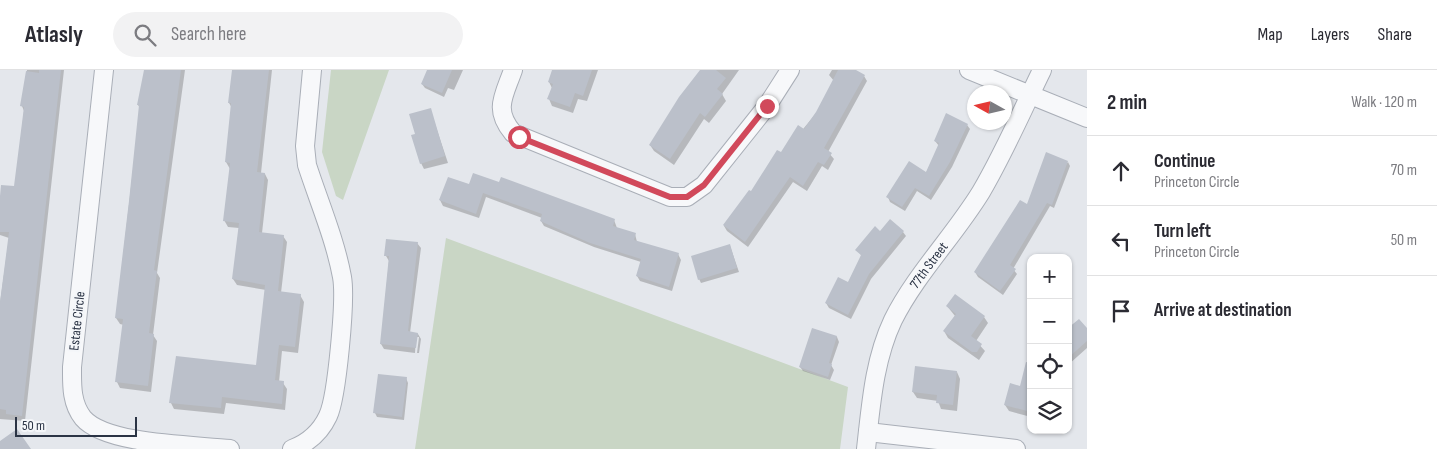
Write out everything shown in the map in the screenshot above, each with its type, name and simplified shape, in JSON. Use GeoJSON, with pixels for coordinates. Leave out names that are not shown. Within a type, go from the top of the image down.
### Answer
{"type":"FeatureCollection","features":[{"type":"Feature","properties":{"kind":"street","name":"Estate Circle"},"geometry":{"type":"LineString","coordinates":[[104,70],[72,366],[72,390],[76,405],[83,417],[93,426],[117,436],[230,449]]}},
{"type":"Feature","properties":{"kind":"street"},"geometry":{"type":"LineString","coordinates":[[292,449],[312,438],[321,428],[331,409],[343,309],[342,278],[307,165],[305,146],[312,70]]}},
{"type":"Feature","properties":{"kind":"street"},"geometry":{"type":"LineString","coordinates":[[513,70],[501,103],[504,122],[513,133],[670,197],[687,197],[704,185],[767,106],[790,70]]}},
{"type":"Feature","properties":{"kind":"street"},"geometry":{"type":"LineString","coordinates":[[969,70],[1087,118]]}},
{"type":"Feature","properties":{"kind":"street","name":"77th Street"},"geometry":{"type":"LineString","coordinates":[[867,440],[873,383],[880,353],[893,320],[910,290],[959,227],[982,191],[1042,70]]}},
{"type":"Feature","properties":{"kind":"street"},"geometry":{"type":"LineString","coordinates":[[867,440],[1016,449]]}},
{"type":"Feature","properties":{"kind":"green space"},"geometry":{"type":"Polygon","coordinates":[[[331,70],[389,70],[343,200],[336,196],[322,152],[331,70]]]}},
{"type":"Feature","properties":{"kind":"green space"},"geometry":{"type":"Polygon","coordinates":[[[446,238],[848,387],[840,449],[415,449],[446,238]]]}},
{"type":"Feature","properties":{"kind":"building"},"geometry":{"type":"Polygon","coordinates":[[[39,70],[61,70],[22,416],[6,414],[6,410],[0,409],[0,302],[9,232],[0,232],[0,196],[1,185],[14,186],[24,107],[20,106],[26,71],[39,73],[39,70]]]}},
{"type":"Feature","properties":{"kind":"building"},"geometry":{"type":"Polygon","coordinates":[[[144,70],[181,70],[154,270],[157,271],[149,333],[154,334],[148,386],[115,382],[123,319],[115,318],[139,105],[137,105],[144,70]]]}},
{"type":"Feature","properties":{"kind":"building"},"geometry":{"type":"Polygon","coordinates":[[[232,70],[269,70],[257,172],[265,173],[259,232],[284,235],[278,291],[301,294],[295,347],[279,345],[275,380],[284,381],[282,404],[222,397],[221,408],[169,403],[176,356],[256,365],[265,285],[232,279],[239,223],[223,221],[230,163],[225,162],[231,103],[228,103],[232,70]]]}},
{"type":"Feature","properties":{"kind":"building"},"geometry":{"type":"Polygon","coordinates":[[[427,70],[452,70],[442,93],[421,84],[427,70]]]}},
{"type":"Feature","properties":{"kind":"building"},"geometry":{"type":"Polygon","coordinates":[[[552,70],[592,70],[583,96],[575,93],[570,107],[547,99],[553,84],[548,82],[552,70]]]}},
{"type":"Feature","properties":{"kind":"building"},"geometry":{"type":"Polygon","coordinates":[[[700,70],[716,70],[726,78],[717,89],[723,94],[705,117],[700,113],[670,159],[649,145],[679,97],[700,70]]]}},
{"type":"Feature","properties":{"kind":"building"},"geometry":{"type":"Polygon","coordinates":[[[838,70],[856,70],[865,75],[824,148],[832,153],[824,165],[818,162],[803,186],[790,177],[745,242],[723,225],[749,190],[751,191],[777,150],[781,152],[798,125],[804,129],[816,112],[838,70]]]}},
{"type":"Feature","properties":{"kind":"building"},"geometry":{"type":"Polygon","coordinates":[[[431,108],[445,156],[420,164],[411,135],[415,134],[409,114],[431,108]]]}},
{"type":"Feature","properties":{"kind":"building"},"geometry":{"type":"Polygon","coordinates":[[[946,113],[967,124],[950,162],[929,196],[915,188],[902,207],[886,197],[909,161],[926,172],[939,143],[934,141],[946,113]]]}},
{"type":"Feature","properties":{"kind":"building"},"geometry":{"type":"Polygon","coordinates":[[[1046,152],[1068,161],[1052,205],[1047,203],[1010,265],[1016,269],[1000,291],[974,272],[1020,200],[1027,204],[1046,152]]]}},
{"type":"Feature","properties":{"kind":"building"},"geometry":{"type":"Polygon","coordinates":[[[473,173],[499,182],[501,177],[615,219],[613,226],[636,233],[634,240],[679,253],[669,287],[636,276],[641,259],[590,243],[540,221],[542,214],[483,193],[476,214],[439,200],[448,177],[469,184],[473,173]]]}},
{"type":"Feature","properties":{"kind":"building"},"geometry":{"type":"Polygon","coordinates":[[[890,219],[904,231],[869,274],[848,315],[825,303],[838,277],[848,282],[861,255],[855,250],[875,226],[880,231],[890,219]]]}},
{"type":"Feature","properties":{"kind":"building"},"geometry":{"type":"Polygon","coordinates":[[[386,239],[418,242],[408,331],[418,333],[416,348],[380,344],[389,256],[384,256],[386,239]]]}},
{"type":"Feature","properties":{"kind":"building"},"geometry":{"type":"Polygon","coordinates":[[[730,244],[737,268],[698,280],[691,256],[730,244]]]}},
{"type":"Feature","properties":{"kind":"building"},"geometry":{"type":"Polygon","coordinates":[[[955,294],[985,316],[971,336],[982,344],[977,352],[972,352],[943,331],[956,314],[946,306],[955,294]]]}},
{"type":"Feature","properties":{"kind":"building"},"geometry":{"type":"Polygon","coordinates":[[[1079,319],[1087,328],[1087,341],[1072,354],[1072,344],[1072,325],[1079,319]]]}},
{"type":"Feature","properties":{"kind":"building"},"geometry":{"type":"Polygon","coordinates":[[[812,328],[837,336],[829,363],[832,364],[828,377],[799,367],[812,328]]]}},
{"type":"Feature","properties":{"kind":"building"},"geometry":{"type":"Polygon","coordinates":[[[1027,362],[1027,411],[1004,405],[1010,383],[1020,386],[1027,362]]]}},
{"type":"Feature","properties":{"kind":"building"},"geometry":{"type":"Polygon","coordinates":[[[915,366],[957,371],[953,405],[936,403],[937,395],[912,392],[915,366]]]}},
{"type":"Feature","properties":{"kind":"building"},"geometry":{"type":"Polygon","coordinates":[[[378,374],[407,377],[402,417],[373,413],[378,374]]]}},
{"type":"Feature","properties":{"kind":"building"},"geometry":{"type":"Polygon","coordinates":[[[17,429],[31,449],[0,449],[0,441],[17,429]]]}},
{"type":"Feature","properties":{"kind":"route"},"geometry":{"type":"LineString","coordinates":[[519,137],[670,197],[687,197],[696,193],[704,185],[767,106]]}}]}
